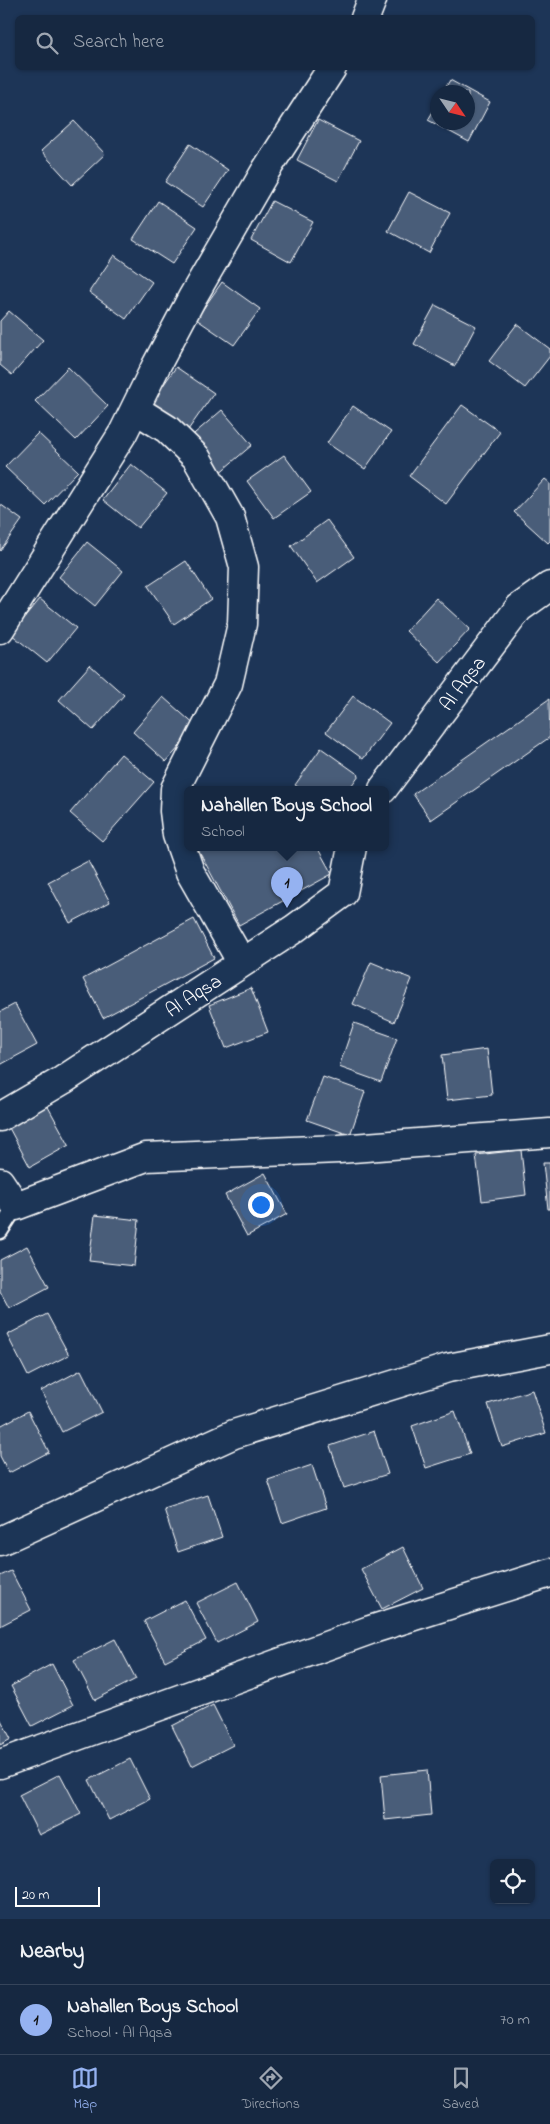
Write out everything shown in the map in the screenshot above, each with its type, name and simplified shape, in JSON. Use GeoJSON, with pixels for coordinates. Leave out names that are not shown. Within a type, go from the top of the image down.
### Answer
{"type":"FeatureCollection","features":[{"type":"Feature","properties":{"kind":"street"},"geometry":{"type":"LineString","coordinates":[[366,15],[372,0]]}},
{"type":"Feature","properties":{"kind":"street"},"geometry":{"type":"LineString","coordinates":[[0,629],[124,434],[156,366],[192,298],[261,178],[331,70]]}},
{"type":"Feature","properties":{"kind":"street"},"geometry":{"type":"LineString","coordinates":[[135,409],[167,429],[196,457],[230,517],[244,567],[242,624],[228,684],[175,789],[174,811],[177,835],[190,872],[242,963]]}},
{"type":"Feature","properties":{"kind":"street","name":"Al Aqsa"},"geometry":{"type":"LineString","coordinates":[[385,786],[519,608],[550,586]]}},
{"type":"Feature","properties":{"kind":"street","name":"Al Aqsa"},"geometry":{"type":"LineString","coordinates":[[0,1117],[63,1080],[294,929],[343,893],[351,851]]}},
{"type":"Feature","properties":{"kind":"street"},"geometry":{"type":"LineString","coordinates":[[0,1182],[16,1206],[146,1157],[339,1149],[550,1133]]}},
{"type":"Feature","properties":{"kind":"street"},"geometry":{"type":"LineString","coordinates":[[0,1541],[234,1434],[448,1368],[550,1349]]}},
{"type":"Feature","properties":{"kind":"street"},"geometry":{"type":"LineString","coordinates":[[0,1764],[370,1630],[550,1573]]}},
{"type":"Feature","properties":{"kind":"lane"},"geometry":{"type":"LineString","coordinates":[[0,1231],[16,1206]]}},
{"type":"Feature","properties":{"kind":"building"},"geometry":{"type":"Polygon","coordinates":[[[450,80],[459,85],[447,85],[450,80]]]}},
{"type":"Feature","properties":{"kind":"building"},"geometry":{"type":"Polygon","coordinates":[[[475,94],[490,102],[469,142],[447,130],[475,130],[475,94]]]}},
{"type":"Feature","properties":{"kind":"building"},"geometry":{"type":"Polygon","coordinates":[[[318,120],[359,141],[338,181],[297,160],[318,120]]]}},
{"type":"Feature","properties":{"kind":"building"},"geometry":{"type":"Polygon","coordinates":[[[74,121],[105,154],[72,185],[41,151],[74,121]]]}},
{"type":"Feature","properties":{"kind":"building"},"geometry":{"type":"Polygon","coordinates":[[[190,144],[228,170],[203,207],[165,182],[190,144]]]}},
{"type":"Feature","properties":{"kind":"building"},"geometry":{"type":"Polygon","coordinates":[[[409,192],[450,213],[429,253],[388,231],[409,192]]]}},
{"type":"Feature","properties":{"kind":"building"},"geometry":{"type":"Polygon","coordinates":[[[158,201],[197,227],[172,264],[133,239],[158,201]]]}},
{"type":"Feature","properties":{"kind":"building"},"geometry":{"type":"Polygon","coordinates":[[[272,201],[313,222],[291,262],[251,240],[272,201]]]}},
{"type":"Feature","properties":{"kind":"building"},"geometry":{"type":"Polygon","coordinates":[[[114,255],[152,282],[126,319],[89,292],[114,255]]]}},
{"type":"Feature","properties":{"kind":"building"},"geometry":{"type":"Polygon","coordinates":[[[222,282],[260,309],[234,345],[196,319],[222,282]]]}},
{"type":"Feature","properties":{"kind":"building"},"geometry":{"type":"Polygon","coordinates":[[[435,305],[476,326],[455,366],[414,344],[435,305]]]}},
{"type":"Feature","properties":{"kind":"building"},"geometry":{"type":"Polygon","coordinates":[[[9,311],[43,340],[12,375],[0,365],[0,321],[9,311]]]}},
{"type":"Feature","properties":{"kind":"building"},"geometry":{"type":"Polygon","coordinates":[[[517,324],[550,349],[550,356],[525,388],[489,361],[517,324]]]}},
{"type":"Feature","properties":{"kind":"building"},"geometry":{"type":"Polygon","coordinates":[[[68,367],[108,406],[76,440],[35,401],[68,367]]]}},
{"type":"Feature","properties":{"kind":"building"},"geometry":{"type":"Polygon","coordinates":[[[176,367],[214,393],[188,430],[150,404],[176,367]]]}},
{"type":"Feature","properties":{"kind":"building"},"geometry":{"type":"Polygon","coordinates":[[[462,405],[500,432],[446,504],[409,476],[462,405]]]}},
{"type":"Feature","properties":{"kind":"building"},"geometry":{"type":"Polygon","coordinates":[[[353,406],[391,432],[365,469],[327,443],[353,406]]]}},
{"type":"Feature","properties":{"kind":"building"},"geometry":{"type":"Polygon","coordinates":[[[222,410],[252,445],[218,474],[188,439],[222,410]]]}},
{"type":"Feature","properties":{"kind":"building"},"geometry":{"type":"Polygon","coordinates":[[[38,433],[78,471],[45,505],[5,467],[38,433]]]}},
{"type":"Feature","properties":{"kind":"building"},"geometry":{"type":"Polygon","coordinates":[[[284,455],[311,492],[274,518],[247,481],[284,455]]]}},
{"type":"Feature","properties":{"kind":"building"},"geometry":{"type":"Polygon","coordinates":[[[131,464],[167,493],[138,528],[103,500],[131,464]]]}},
{"type":"Feature","properties":{"kind":"building"},"geometry":{"type":"Polygon","coordinates":[[[545,479],[550,483],[550,541],[548,543],[514,512],[545,479]]]}},
{"type":"Feature","properties":{"kind":"building"},"geometry":{"type":"Polygon","coordinates":[[[0,504],[22,520],[0,551],[0,504]]]}},
{"type":"Feature","properties":{"kind":"building"},"geometry":{"type":"Polygon","coordinates":[[[327,520],[354,557],[317,583],[291,546],[327,520]]]}},
{"type":"Feature","properties":{"kind":"building"},"geometry":{"type":"Polygon","coordinates":[[[87,542],[123,571],[95,606],[59,577],[87,542]]]}},
{"type":"Feature","properties":{"kind":"building"},"geometry":{"type":"Polygon","coordinates":[[[186,561],[211,599],[174,624],[148,586],[186,561]]]}},
{"type":"Feature","properties":{"kind":"building"},"geometry":{"type":"Polygon","coordinates":[[[436,598],[470,629],[439,662],[406,631],[436,598]]]}},
{"type":"Feature","properties":{"kind":"building"},"geometry":{"type":"Polygon","coordinates":[[[40,599],[76,628],[47,663],[11,634],[40,599]]]}},
{"type":"Feature","properties":{"kind":"building"},"geometry":{"type":"Polygon","coordinates":[[[90,665],[124,695],[93,730],[59,700],[90,665]]]}},
{"type":"Feature","properties":{"kind":"building"},"geometry":{"type":"Polygon","coordinates":[[[353,696],[390,723],[363,759],[326,732],[353,696]]]}},
{"type":"Feature","properties":{"kind":"building"},"geometry":{"type":"Polygon","coordinates":[[[163,697],[197,727],[166,762],[133,732],[163,697]]]}},
{"type":"Feature","properties":{"kind":"building"},"geometry":{"type":"Polygon","coordinates":[[[549,699],[550,737],[431,820],[413,794],[549,699]]]}},
{"type":"Feature","properties":{"kind":"building"},"geometry":{"type":"Polygon","coordinates":[[[321,748],[359,775],[351,786],[295,785],[321,748]]]}},
{"type":"Feature","properties":{"kind":"building"},"geometry":{"type":"Polygon","coordinates":[[[121,754],[154,782],[102,841],[70,813],[121,754]]]}},
{"type":"Feature","properties":{"kind":"building"},"geometry":{"type":"Polygon","coordinates":[[[199,851],[319,851],[332,874],[239,925],[199,851]]]}},
{"type":"Feature","properties":{"kind":"building"},"geometry":{"type":"Polygon","coordinates":[[[88,861],[110,902],[70,923],[48,882],[88,861]]]}},
{"type":"Feature","properties":{"kind":"building"},"geometry":{"type":"Polygon","coordinates":[[[194,919],[214,958],[103,1018],[83,979],[194,919]]]}},
{"type":"Feature","properties":{"kind":"building"},"geometry":{"type":"Polygon","coordinates":[[[371,962],[412,979],[394,1022],[353,1004],[371,962]]]}},
{"type":"Feature","properties":{"kind":"building"},"geometry":{"type":"Polygon","coordinates":[[[251,988],[268,1032],[226,1048],[209,1005],[251,988]]]}},
{"type":"Feature","properties":{"kind":"building"},"geometry":{"type":"Polygon","coordinates":[[[15,1004],[37,1045],[0,1065],[0,1012],[15,1004]]]}},
{"type":"Feature","properties":{"kind":"building"},"geometry":{"type":"Polygon","coordinates":[[[354,1023],[397,1038],[381,1082],[339,1067],[354,1023]]]}},
{"type":"Feature","properties":{"kind":"building"},"geometry":{"type":"Polygon","coordinates":[[[487,1049],[492,1095],[447,1100],[442,1055],[487,1049]]]}},
{"type":"Feature","properties":{"kind":"building"},"geometry":{"type":"Polygon","coordinates":[[[323,1077],[365,1092],[350,1135],[307,1120],[323,1077]]]}},
{"type":"Feature","properties":{"kind":"building"},"geometry":{"type":"Polygon","coordinates":[[[47,1105],[69,1145],[30,1167],[8,1126],[47,1105]]]}},
{"type":"Feature","properties":{"kind":"building"},"geometry":{"type":"Polygon","coordinates":[[[521,1150],[526,1195],[482,1201],[476,1155],[521,1150]]]}},
{"type":"Feature","properties":{"kind":"building"},"geometry":{"type":"Polygon","coordinates":[[[543,1163],[550,1163],[550,1209],[548,1209],[543,1163]]]}},
{"type":"Feature","properties":{"kind":"building"},"geometry":{"type":"Polygon","coordinates":[[[265,1173],[287,1214],[247,1236],[225,1195],[265,1173]]]}},
{"type":"Feature","properties":{"kind":"building"},"geometry":{"type":"Polygon","coordinates":[[[95,1215],[139,1220],[134,1266],[89,1261],[95,1215]]]}},
{"type":"Feature","properties":{"kind":"building"},"geometry":{"type":"Polygon","coordinates":[[[27,1246],[49,1287],[9,1308],[0,1291],[0,1260],[27,1246]]]}},
{"type":"Feature","properties":{"kind":"building"},"geometry":{"type":"Polygon","coordinates":[[[47,1314],[69,1355],[28,1376],[7,1335],[47,1314]]]}},
{"type":"Feature","properties":{"kind":"building"},"geometry":{"type":"Polygon","coordinates":[[[81,1370],[102,1412],[62,1432],[41,1391],[81,1370]]]}},
{"type":"Feature","properties":{"kind":"building"},"geometry":{"type":"Polygon","coordinates":[[[532,1390],[546,1433],[502,1447],[488,1404],[532,1390]]]}},
{"type":"Feature","properties":{"kind":"building"},"geometry":{"type":"Polygon","coordinates":[[[28,1411],[49,1452],[9,1473],[0,1456],[0,1426],[28,1411]]]}},
{"type":"Feature","properties":{"kind":"building"},"geometry":{"type":"Polygon","coordinates":[[[455,1411],[470,1454],[426,1468],[412,1426],[455,1411]]]}},
{"type":"Feature","properties":{"kind":"building"},"geometry":{"type":"Polygon","coordinates":[[[374,1431],[388,1474],[344,1488],[330,1446],[374,1431]]]}},
{"type":"Feature","properties":{"kind":"building"},"geometry":{"type":"Polygon","coordinates":[[[312,1465],[326,1508],[282,1523],[268,1480],[312,1465]]]}},
{"type":"Feature","properties":{"kind":"building"},"geometry":{"type":"Polygon","coordinates":[[[208,1495],[222,1537],[178,1552],[164,1509],[208,1495]]]}},
{"type":"Feature","properties":{"kind":"building"},"geometry":{"type":"Polygon","coordinates":[[[403,1547],[423,1588],[382,1609],[361,1569],[403,1547]]]}},
{"type":"Feature","properties":{"kind":"building"},"geometry":{"type":"Polygon","coordinates":[[[11,1571],[31,1610],[0,1626],[0,1576],[11,1571]]]}},
{"type":"Feature","properties":{"kind":"building"},"geometry":{"type":"Polygon","coordinates":[[[238,1582],[258,1622],[217,1643],[196,1603],[238,1582]]]}},
{"type":"Feature","properties":{"kind":"building"},"geometry":{"type":"Polygon","coordinates":[[[185,1600],[206,1640],[165,1661],[144,1621],[185,1600]]]}},
{"type":"Feature","properties":{"kind":"building"},"geometry":{"type":"Polygon","coordinates":[[[115,1639],[136,1679],[95,1700],[74,1660],[115,1639]]]}},
{"type":"Feature","properties":{"kind":"building"},"geometry":{"type":"Polygon","coordinates":[[[52,1664],[73,1705],[32,1726],[11,1686],[52,1664]]]}},
{"type":"Feature","properties":{"kind":"building"},"geometry":{"type":"Polygon","coordinates":[[[213,1705],[233,1745],[192,1766],[172,1726],[213,1705]]]}},
{"type":"Feature","properties":{"kind":"building"},"geometry":{"type":"Polygon","coordinates":[[[0,1718],[11,1739],[0,1745],[0,1718]]]}},
{"type":"Feature","properties":{"kind":"building"},"geometry":{"type":"Polygon","coordinates":[[[130,1759],[150,1799],[109,1820],[89,1780],[130,1759]]]}},
{"type":"Feature","properties":{"kind":"building"},"geometry":{"type":"Polygon","coordinates":[[[427,1770],[431,1815],[385,1820],[381,1775],[427,1770]]]}},
{"type":"Feature","properties":{"kind":"building"},"geometry":{"type":"Polygon","coordinates":[[[60,1774],[81,1814],[39,1835],[19,1795],[60,1774]]]}},
{"type":"Feature","properties":{"kind":"place","name":"Nahallen Boys School"},"geometry":{"type":"Point","coordinates":[287,908]}}]}
